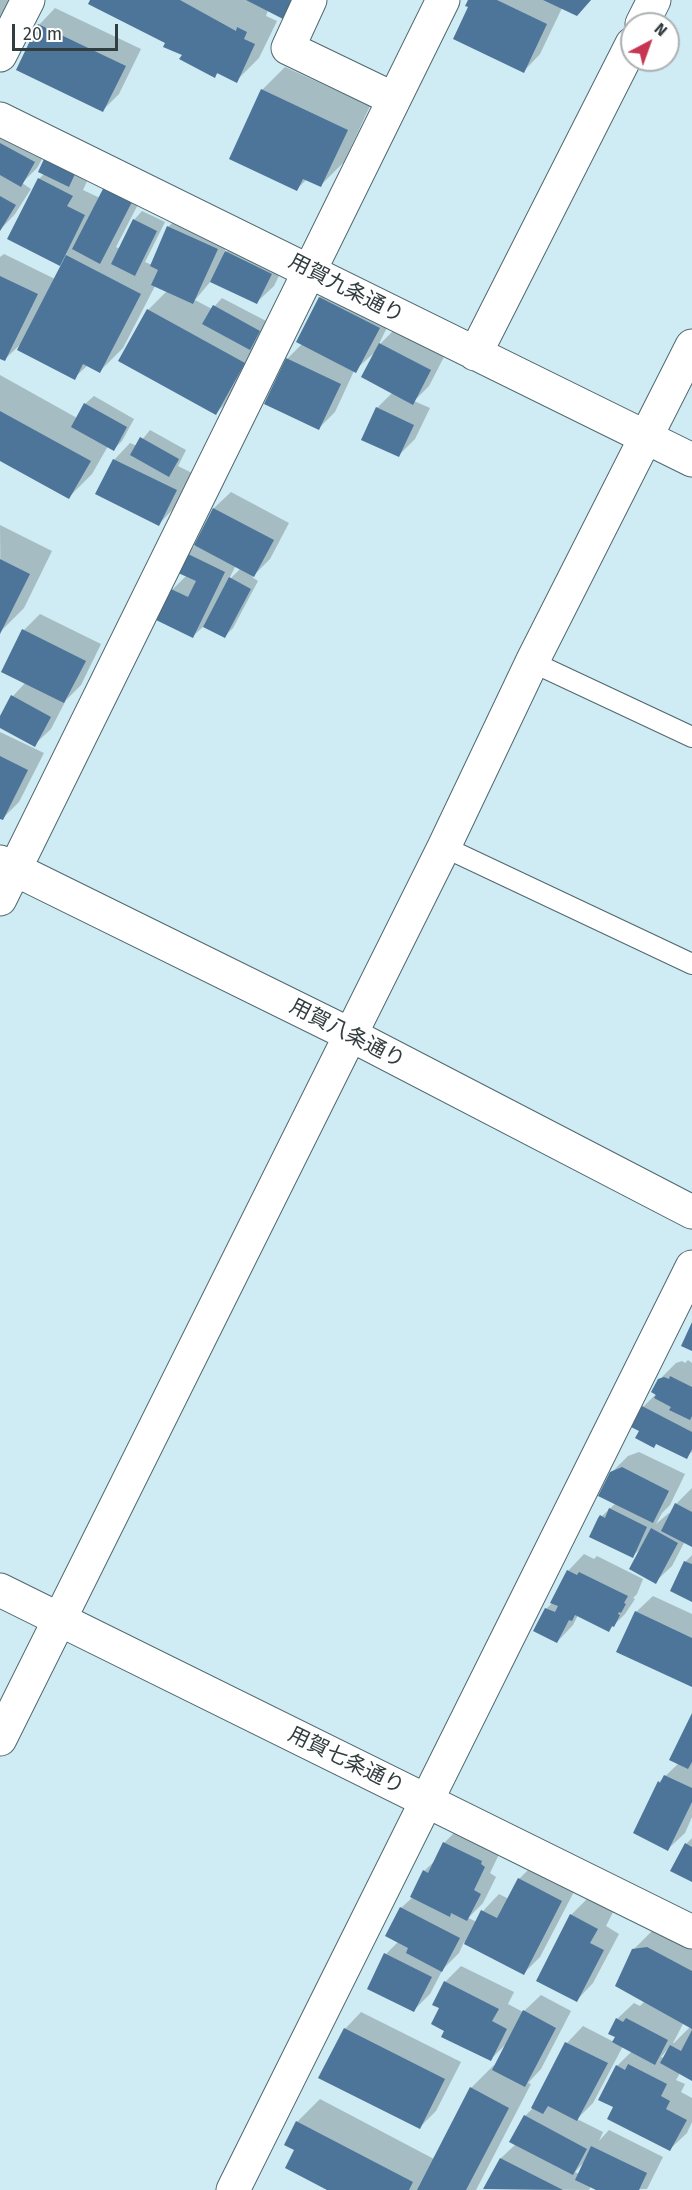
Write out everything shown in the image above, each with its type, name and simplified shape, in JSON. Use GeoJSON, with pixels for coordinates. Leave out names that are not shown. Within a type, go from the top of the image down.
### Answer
{"type":"FeatureCollection","features":[{"type":"Feature","properties":{"kind":"street"},"geometry":{"type":"LineString","coordinates":[[0,56],[28,0]]}},
{"type":"Feature","properties":{"kind":"street"},"geometry":{"type":"LineString","coordinates":[[310,0],[288,48],[394,99]]}},
{"type":"Feature","properties":{"kind":"street"},"geometry":{"type":"LineString","coordinates":[[0,899],[8,865],[443,0]]}},
{"type":"Feature","properties":{"kind":"street"},"geometry":{"type":"LineString","coordinates":[[475,354],[620,68]]}},
{"type":"Feature","properties":{"kind":"street","name":"用賀九条通り"},"geometry":{"type":"LineString","coordinates":[[0,119],[692,460]]}},
{"type":"Feature","properties":{"kind":"street"},"geometry":{"type":"LineString","coordinates":[[0,1739],[444,847],[532,662],[692,346]]}},
{"type":"Feature","properties":{"kind":"street","name":"用賀八条通り"},"geometry":{"type":"LineString","coordinates":[[8,865],[351,1035],[692,1212]]}},
{"type":"Feature","properties":{"kind":"street"},"geometry":{"type":"LineString","coordinates":[[233,2190],[692,1268]]}},
{"type":"Feature","properties":{"kind":"street","name":"用賀七条通り"},"geometry":{"type":"LineString","coordinates":[[0,1590],[692,1932]]}},
{"type":"Feature","properties":{"kind":"lane"},"geometry":{"type":"LineString","coordinates":[[532,662],[692,737]]}},
{"type":"Feature","properties":{"kind":"lane"},"geometry":{"type":"LineString","coordinates":[[444,847],[692,964]]}},
{"type":"Feature","properties":{"kind":"building"},"geometry":{"type":"Polygon","coordinates":[[[90,0],[180,0],[236,31],[237,27],[247,32],[244,39],[255,44],[237,83],[217,73],[215,78],[179,59],[182,55],[163,47],[165,43],[88,4],[90,0]]]}},
{"type":"Feature","properties":{"kind":"building"},"geometry":{"type":"Polygon","coordinates":[[[246,0],[295,0],[285,20],[246,0]]]}},
{"type":"Feature","properties":{"kind":"building"},"geometry":{"type":"Polygon","coordinates":[[[468,0],[497,0],[547,24],[524,73],[453,39],[468,7],[465,6],[468,0]]]}},
{"type":"Feature","properties":{"kind":"building"},"geometry":{"type":"Polygon","coordinates":[[[543,0],[591,0],[577,16],[543,0]]]}},
{"type":"Feature","properties":{"kind":"building"},"geometry":{"type":"Polygon","coordinates":[[[38,24],[126,66],[103,112],[16,70],[38,24]]]}},
{"type":"Feature","properties":{"kind":"building"},"geometry":{"type":"Polygon","coordinates":[[[261,89],[348,130],[321,187],[303,179],[297,191],[229,159],[261,89]]]}},
{"type":"Feature","properties":{"kind":"building"},"geometry":{"type":"Polygon","coordinates":[[[0,143],[35,162],[21,187],[0,175],[0,143]]]}},
{"type":"Feature","properties":{"kind":"building"},"geometry":{"type":"Polygon","coordinates":[[[44,159],[75,174],[69,187],[38,172],[44,159]]]}},
{"type":"Feature","properties":{"kind":"building"},"geometry":{"type":"Polygon","coordinates":[[[38,178],[73,196],[67,206],[85,215],[60,266],[7,239],[38,178]]]}},
{"type":"Feature","properties":{"kind":"building"},"geometry":{"type":"Polygon","coordinates":[[[104,187],[132,202],[100,264],[72,249],[104,187]]]}},
{"type":"Feature","properties":{"kind":"building"},"geometry":{"type":"Polygon","coordinates":[[[0,196],[16,205],[0,231],[0,196]]]}},
{"type":"Feature","properties":{"kind":"building"},"geometry":{"type":"Polygon","coordinates":[[[133,219],[157,231],[135,276],[111,264],[133,219]]]}},
{"type":"Feature","properties":{"kind":"building"},"geometry":{"type":"Polygon","coordinates":[[[167,226],[218,249],[193,304],[151,285],[158,270],[150,266],[167,226]]]}},
{"type":"Feature","properties":{"kind":"building"},"geometry":{"type":"Polygon","coordinates":[[[225,251],[272,274],[257,304],[210,282],[225,251]]]}},
{"type":"Feature","properties":{"kind":"building"},"geometry":{"type":"Polygon","coordinates":[[[66,255],[141,294],[100,373],[83,364],[75,380],[17,350],[66,255]]]}},
{"type":"Feature","properties":{"kind":"building"},"geometry":{"type":"Polygon","coordinates":[[[0,276],[38,294],[5,361],[0,359],[0,276]]]}},
{"type":"Feature","properties":{"kind":"building"},"geometry":{"type":"Polygon","coordinates":[[[319,297],[380,328],[356,373],[296,342],[319,297]]]}},
{"type":"Feature","properties":{"kind":"building"},"geometry":{"type":"Polygon","coordinates":[[[213,305],[260,331],[250,350],[202,324],[213,305]]]}},
{"type":"Feature","properties":{"kind":"building"},"geometry":{"type":"Polygon","coordinates":[[[147,309],[245,363],[216,415],[118,361],[147,309]]]}},
{"type":"Feature","properties":{"kind":"building"},"geometry":{"type":"Polygon","coordinates":[[[379,343],[431,370],[413,405],[361,377],[379,343]]]}},
{"type":"Feature","properties":{"kind":"building"},"geometry":{"type":"Polygon","coordinates":[[[286,358],[341,384],[319,430],[264,404],[286,358]]]}},
{"type":"Feature","properties":{"kind":"building"},"geometry":{"type":"Polygon","coordinates":[[[84,403],[127,427],[114,451],[71,427],[84,403]]]}},
{"type":"Feature","properties":{"kind":"building"},"geometry":{"type":"Polygon","coordinates":[[[376,407],[414,425],[399,457],[361,440],[376,407]]]}},
{"type":"Feature","properties":{"kind":"building"},"geometry":{"type":"Polygon","coordinates":[[[0,411],[91,461],[69,499],[0,461],[0,411]]]}},
{"type":"Feature","properties":{"kind":"building"},"geometry":{"type":"Polygon","coordinates":[[[140,437],[179,459],[169,477],[130,455],[140,437]]]}},
{"type":"Feature","properties":{"kind":"building"},"geometry":{"type":"Polygon","coordinates":[[[113,459],[177,490],[159,526],[95,494],[113,459]]]}},
{"type":"Feature","properties":{"kind":"building"},"geometry":{"type":"Polygon","coordinates":[[[213,508],[274,540],[254,577],[194,545],[213,508]]]}},
{"type":"Feature","properties":{"kind":"building"},"geometry":{"type":"Polygon","coordinates":[[[186,553],[225,572],[193,638],[156,620],[171,589],[188,597],[196,581],[176,572],[186,553]]]}},
{"type":"Feature","properties":{"kind":"building"},"geometry":{"type":"Polygon","coordinates":[[[0,559],[30,574],[0,634],[0,559]]]}},
{"type":"Feature","properties":{"kind":"building"},"geometry":{"type":"Polygon","coordinates":[[[229,577],[251,589],[225,638],[203,627],[229,577]]]}},
{"type":"Feature","properties":{"kind":"building"},"geometry":{"type":"Polygon","coordinates":[[[22,629],[86,661],[64,703],[1,672],[22,629]]]}},
{"type":"Feature","properties":{"kind":"building"},"geometry":{"type":"Polygon","coordinates":[[[11,695],[51,717],[35,747],[0,728],[0,716],[11,695]]]}},
{"type":"Feature","properties":{"kind":"building"},"geometry":{"type":"Polygon","coordinates":[[[0,756],[28,770],[3,820],[0,819],[0,756]]]}},
{"type":"Feature","properties":{"kind":"building"},"geometry":{"type":"Polygon","coordinates":[[[692,1322],[692,1351],[681,1346],[692,1322]]]}},
{"type":"Feature","properties":{"kind":"building"},"geometry":{"type":"Polygon","coordinates":[[[670,1376],[692,1387],[690,1420],[669,1410],[671,1407],[654,1398],[656,1395],[651,1392],[658,1379],[664,1377],[669,1379],[670,1376]]]}},
{"type":"Feature","properties":{"kind":"building"},"geometry":{"type":"Polygon","coordinates":[[[642,1406],[692,1432],[692,1449],[687,1459],[656,1444],[654,1448],[635,1438],[639,1431],[631,1427],[642,1406]]]}},
{"type":"Feature","properties":{"kind":"building"},"geometry":{"type":"Polygon","coordinates":[[[622,1467],[669,1491],[653,1523],[598,1496],[610,1472],[622,1467]]]}},
{"type":"Feature","properties":{"kind":"building"},"geometry":{"type":"Polygon","coordinates":[[[675,1503],[692,1512],[692,1547],[661,1531],[675,1503]]]}},
{"type":"Feature","properties":{"kind":"building"},"geometry":{"type":"Polygon","coordinates":[[[609,1508],[647,1527],[633,1558],[589,1537],[600,1515],[605,1518],[609,1508]]]}},
{"type":"Feature","properties":{"kind":"building"},"geometry":{"type":"Polygon","coordinates":[[[651,1528],[678,1543],[656,1584],[629,1569],[651,1528]]]}},
{"type":"Feature","properties":{"kind":"building"},"geometry":{"type":"Polygon","coordinates":[[[684,1561],[692,1564],[692,1602],[670,1591],[684,1561]]]}},
{"type":"Feature","properties":{"kind":"building"},"geometry":{"type":"Polygon","coordinates":[[[567,1570],[577,1575],[579,1572],[628,1596],[614,1627],[612,1626],[609,1632],[575,1615],[572,1621],[569,1620],[557,1643],[533,1631],[545,1608],[555,1612],[558,1606],[550,1603],[567,1570]]]}},
{"type":"Feature","properties":{"kind":"building"},"geometry":{"type":"Polygon","coordinates":[[[635,1611],[692,1638],[692,1687],[616,1652],[635,1611]]]}},
{"type":"Feature","properties":{"kind":"building"},"geometry":{"type":"Polygon","coordinates":[[[692,1713],[692,1762],[688,1769],[669,1760],[692,1713]]]}},
{"type":"Feature","properties":{"kind":"building"},"geometry":{"type":"Polygon","coordinates":[[[664,1775],[692,1788],[692,1802],[668,1851],[633,1833],[658,1781],[660,1783],[664,1775]]]}},
{"type":"Feature","properties":{"kind":"building"},"geometry":{"type":"Polygon","coordinates":[[[443,1842],[482,1861],[481,1864],[485,1867],[474,1890],[481,1894],[467,1921],[451,1913],[450,1917],[410,1897],[423,1870],[428,1873],[443,1842]]]}},
{"type":"Feature","properties":{"kind":"building"},"geometry":{"type":"Polygon","coordinates":[[[685,1843],[692,1847],[692,1882],[670,1871],[685,1843]]]}},
{"type":"Feature","properties":{"kind":"building"},"geometry":{"type":"Polygon","coordinates":[[[518,1878],[562,1901],[524,1975],[464,1944],[481,1910],[497,1918],[518,1878]]]}},
{"type":"Feature","properties":{"kind":"building"},"geometry":{"type":"Polygon","coordinates":[[[400,1907],[460,1938],[442,1972],[406,1953],[408,1948],[385,1936],[400,1907]]]}},
{"type":"Feature","properties":{"kind":"building"},"geometry":{"type":"Polygon","coordinates":[[[570,1914],[598,1929],[590,1943],[604,1950],[577,2002],[536,1981],[570,1914]]]}},
{"type":"Feature","properties":{"kind":"building"},"geometry":{"type":"Polygon","coordinates":[[[647,1947],[692,1971],[692,2029],[615,1986],[632,1949],[647,1947]]]}},
{"type":"Feature","properties":{"kind":"building"},"geometry":{"type":"Polygon","coordinates":[[[384,1953],[432,1977],[414,2012],[367,1989],[384,1953]]]}},
{"type":"Feature","properties":{"kind":"building"},"geometry":{"type":"Polygon","coordinates":[[[444,1981],[499,2009],[492,2021],[507,2029],[491,2061],[441,2037],[444,2031],[431,2024],[439,2008],[432,2005],[444,1981]]]}},
{"type":"Feature","properties":{"kind":"building"},"geometry":{"type":"Polygon","coordinates":[[[523,2010],[556,2028],[525,2087],[492,2070],[523,2010]]]}},
{"type":"Feature","properties":{"kind":"building"},"geometry":{"type":"Polygon","coordinates":[[[616,2018],[623,2022],[626,2018],[668,2040],[655,2065],[612,2042],[615,2037],[608,2034],[616,2018]]]}},
{"type":"Feature","properties":{"kind":"building"},"geometry":{"type":"Polygon","coordinates":[[[344,2028],[445,2079],[420,2129],[318,2078],[344,2028]]]}},
{"type":"Feature","properties":{"kind":"building"},"geometry":{"type":"Polygon","coordinates":[[[692,2030],[692,2081],[660,2063],[670,2045],[681,2051],[692,2030]]]}},
{"type":"Feature","properties":{"kind":"building"},"geometry":{"type":"Polygon","coordinates":[[[565,2042],[608,2063],[577,2121],[548,2106],[543,2114],[531,2108],[565,2042]]]}},
{"type":"Feature","properties":{"kind":"building"},"geometry":{"type":"Polygon","coordinates":[[[628,2064],[667,2084],[661,2096],[670,2101],[666,2109],[687,2120],[670,2151],[607,2119],[613,2107],[598,2100],[616,2065],[625,2070],[628,2064]]]}},
{"type":"Feature","properties":{"kind":"building"},"geometry":{"type":"Polygon","coordinates":[[[470,2087],[509,2108],[466,2190],[417,2190],[470,2087]]]}},
{"type":"Feature","properties":{"kind":"building"},"geometry":{"type":"Polygon","coordinates":[[[524,2115],[587,2149],[573,2175],[509,2142],[524,2115]]]}},
{"type":"Feature","properties":{"kind":"building"},"geometry":{"type":"Polygon","coordinates":[[[296,2121],[413,2182],[409,2190],[327,2190],[285,2168],[294,2150],[284,2145],[296,2121]]]}},
{"type":"Feature","properties":{"kind":"building"},"geometry":{"type":"Polygon","coordinates":[[[591,2146],[647,2173],[639,2190],[596,2190],[575,2180],[591,2146]]]}},
{"type":"Feature","properties":{"kind":"building"},"geometry":{"type":"Polygon","coordinates":[[[500,2158],[563,2190],[483,2189],[500,2158]]]}}]}
